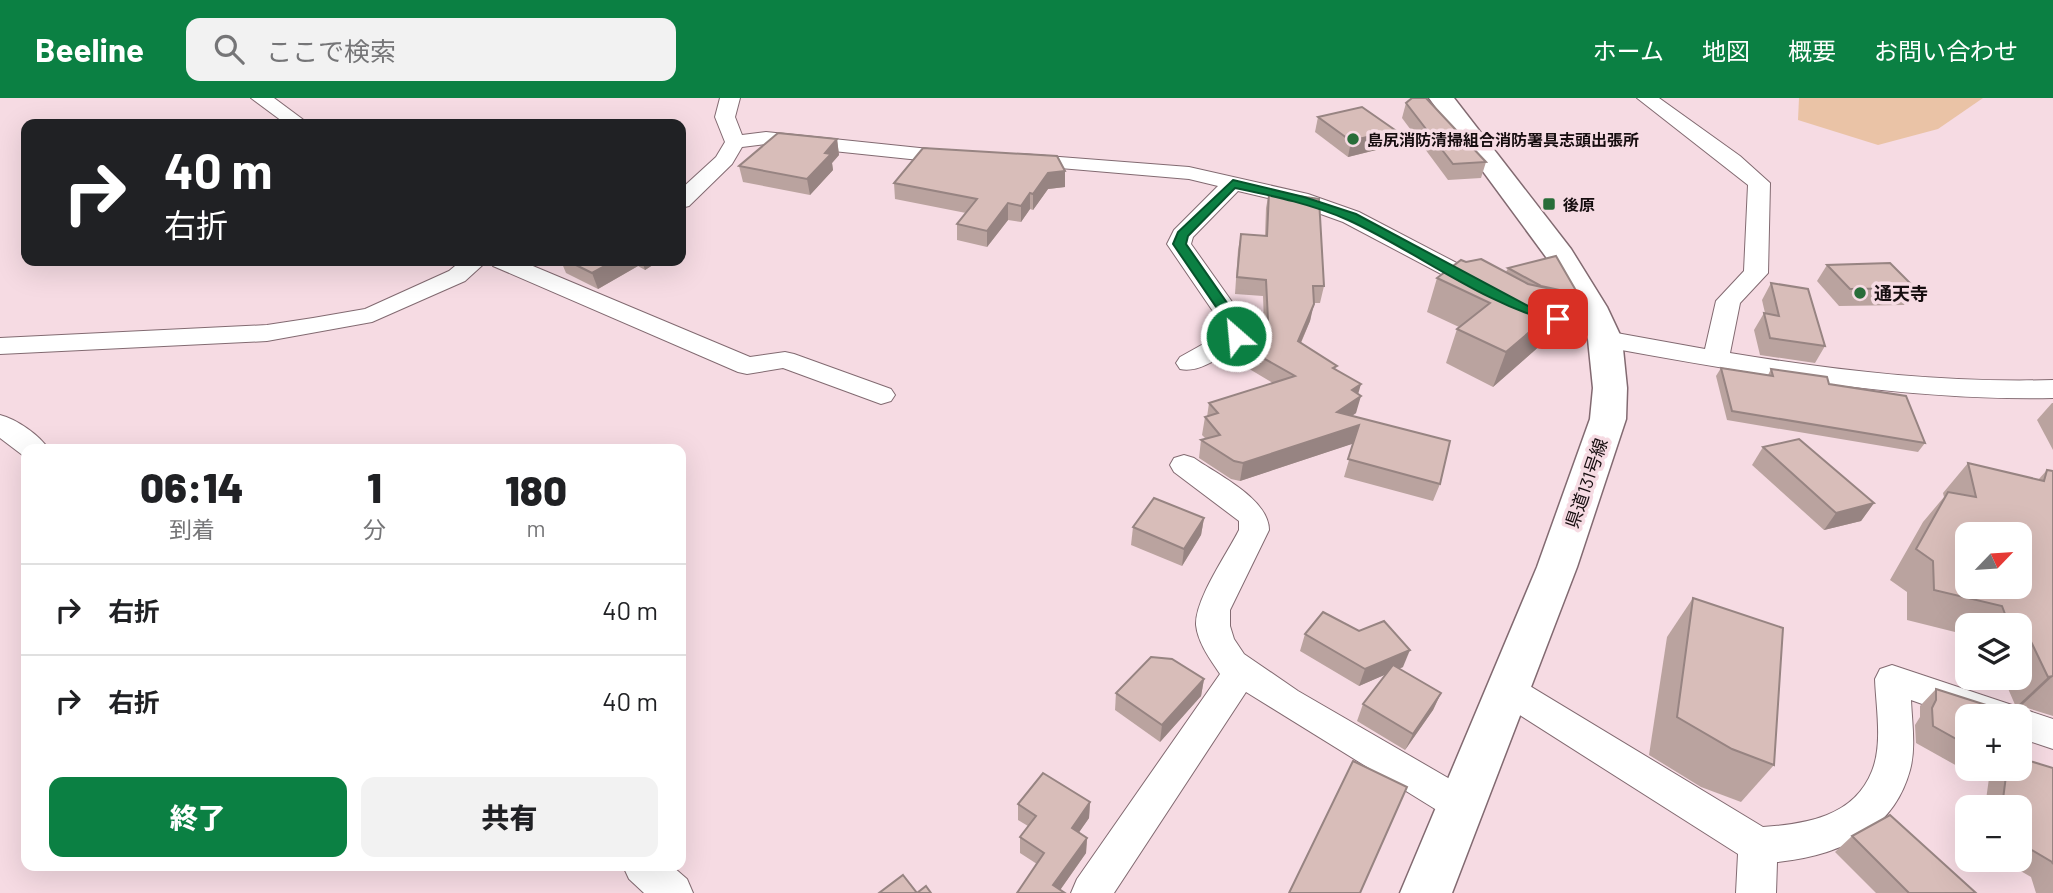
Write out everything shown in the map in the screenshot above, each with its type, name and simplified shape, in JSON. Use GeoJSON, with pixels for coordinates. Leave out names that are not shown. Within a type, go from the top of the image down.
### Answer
{"type":"FeatureCollection","features":[{"type":"Feature","properties":{"kind":"main road","name":"県道131号線"},"geometry":{"type":"LineString","coordinates":[[1426,893],[1557,568],[1608,419],[1610,388],[1603,333],[1560,255],[1441,98]]}},
{"type":"Feature","properties":{"kind":"street"},"geometry":{"type":"LineString","coordinates":[[261,98],[292,119]]}},
{"type":"Feature","properties":{"kind":"street"},"geometry":{"type":"LineString","coordinates":[[730,98],[724,117],[735,142]]}},
{"type":"Feature","properties":{"kind":"street"},"geometry":{"type":"LineString","coordinates":[[1647,98],[1738,164],[1759,183],[1756,272],[1728,300],[1716,359]]}},
{"type":"Feature","properties":{"kind":"street"},"geometry":{"type":"LineString","coordinates":[[735,142],[766,138],[974,159]]}},
{"type":"Feature","properties":{"kind":"street"},"geometry":{"type":"LineString","coordinates":[[686,196],[726,160],[735,142]]}},
{"type":"Feature","properties":{"kind":"street"},"geometry":{"type":"LineString","coordinates":[[1000,160],[1147,168],[1189,173],[1300,199],[1351,217],[1525,310],[1603,333],[1716,359],[1927,388],[2053,389]]}},
{"type":"Feature","properties":{"kind":"street"},"geometry":{"type":"LineString","coordinates":[[1189,363],[1236,336],[1234,323],[1179,244],[1182,235],[1233,184]]}},
{"type":"Feature","properties":{"kind":"street"},"geometry":{"type":"LineString","coordinates":[[0,346],[267,333],[372,315],[457,276],[469,266]]}},
{"type":"Feature","properties":{"kind":"street"},"geometry":{"type":"LineString","coordinates":[[513,266],[747,366],[785,360],[881,395]]}},
{"type":"Feature","properties":{"kind":"street"},"geometry":{"type":"LineString","coordinates":[[0,424],[27,444]]}},
{"type":"Feature","properties":{"kind":"street"},"geometry":{"type":"LineString","coordinates":[[1184,465],[1245,508],[1254,519],[1254,530],[1214,610],[1213,626],[1218,644],[1232,664],[1286,701],[1461,804]]}},
{"type":"Feature","properties":{"kind":"street"},"geometry":{"type":"LineString","coordinates":[[1091,893],[1241,671]]}},
{"type":"Feature","properties":{"kind":"street"},"geometry":{"type":"LineString","coordinates":[[1508,690],[1758,845],[1795,843],[1827,837],[1859,819],[1878,799],[1892,768],[1892,679],[1964,704]]}},
{"type":"Feature","properties":{"kind":"street"},"geometry":{"type":"LineString","coordinates":[[2032,727],[2053,734]]}},
{"type":"Feature","properties":{"kind":"street"},"geometry":{"type":"LineString","coordinates":[[1756,893],[1758,845]]}},
{"type":"Feature","properties":{"kind":"street"},"geometry":{"type":"LineString","coordinates":[[649,871],[673,893]]}},
{"type":"Feature","properties":{"kind":"shaded area"},"geometry":{"type":"Polygon","coordinates":[[[1799,98],[1983,98],[1938,129],[1878,145],[1798,120],[1799,98]]]}},
{"type":"Feature","properties":{"kind":"building"},"geometry":{"type":"Polygon","coordinates":[[[1412,98],[1426,98],[1486,162],[1453,164],[1406,103],[1412,98]]]}},
{"type":"Feature","properties":{"kind":"building"},"geometry":{"type":"Polygon","coordinates":[[[1362,107],[1395,130],[1351,141],[1318,117],[1362,107]]]}},
{"type":"Feature","properties":{"kind":"building"},"geometry":{"type":"Polygon","coordinates":[[[778,133],[837,139],[825,153],[831,154],[807,179],[739,166],[778,133]]]}},
{"type":"Feature","properties":{"kind":"building"},"geometry":{"type":"Polygon","coordinates":[[[923,148],[1057,156],[1065,171],[1048,173],[1021,206],[1008,203],[987,231],[957,224],[977,199],[894,183],[923,148]]]}},
{"type":"Feature","properties":{"kind":"building"},"geometry":{"type":"Polygon","coordinates":[[[1269,192],[1319,199],[1324,286],[1313,286],[1314,304],[1298,341],[1337,366],[1333,368],[1361,384],[1352,390],[1361,396],[1337,412],[1450,441],[1440,484],[1348,459],[1359,425],[1243,463],[1234,461],[1201,440],[1220,435],[1205,417],[1218,413],[1209,403],[1295,376],[1249,350],[1260,343],[1247,335],[1268,320],[1266,280],[1237,277],[1241,234],[1267,236],[1269,192]]]}},
{"type":"Feature","properties":{"kind":"building"},"geometry":{"type":"Polygon","coordinates":[[[1556,256],[1578,294],[1541,286],[1508,268],[1556,256]]]}},
{"type":"Feature","properties":{"kind":"building"},"geometry":{"type":"Polygon","coordinates":[[[1481,259],[1528,284],[1574,294],[1506,352],[1457,329],[1490,303],[1437,278],[1461,260],[1466,262],[1481,259]]]}},
{"type":"Feature","properties":{"kind":"building"},"geometry":{"type":"Polygon","coordinates":[[[1890,263],[1915,288],[1850,289],[1827,265],[1890,263]]]}},
{"type":"Feature","properties":{"kind":"building"},"geometry":{"type":"Polygon","coordinates":[[[578,266],[605,266],[592,273],[578,266]]]}},
{"type":"Feature","properties":{"kind":"building"},"geometry":{"type":"Polygon","coordinates":[[[1771,283],[1808,289],[1825,346],[1770,338],[1764,313],[1779,316],[1771,283]]]}},
{"type":"Feature","properties":{"kind":"building"},"geometry":{"type":"Polygon","coordinates":[[[1721,368],[1773,376],[1771,369],[1827,377],[1829,384],[1906,396],[1925,443],[1732,411],[1721,368]]]}},
{"type":"Feature","properties":{"kind":"building"},"geometry":{"type":"Polygon","coordinates":[[[1799,439],[1874,503],[1836,513],[1763,447],[1799,439]]]}},
{"type":"Feature","properties":{"kind":"building"},"geometry":{"type":"Polygon","coordinates":[[[1968,463],[2044,481],[2047,470],[2053,471],[2053,676],[2048,677],[2032,644],[2032,613],[2005,613],[2002,606],[1972,599],[2032,599],[2032,522],[1955,522],[1955,595],[1934,590],[1933,561],[1916,549],[1948,492],[1976,497],[1968,463]]]}},
{"type":"Feature","properties":{"kind":"building"},"geometry":{"type":"Polygon","coordinates":[[[1154,498],[1204,518],[1184,549],[1133,527],[1154,498]]]}},
{"type":"Feature","properties":{"kind":"building"},"geometry":{"type":"Polygon","coordinates":[[[1693,598],[1783,628],[1774,765],[1732,749],[1677,717],[1693,598]]]}},
{"type":"Feature","properties":{"kind":"building"},"geometry":{"type":"Polygon","coordinates":[[[1323,612],[1359,631],[1384,621],[1410,650],[1365,669],[1305,634],[1323,612]]]}},
{"type":"Feature","properties":{"kind":"building"},"geometry":{"type":"Polygon","coordinates":[[[1151,657],[1172,659],[1204,679],[1162,725],[1116,693],[1151,657]]]}},
{"type":"Feature","properties":{"kind":"building"},"geometry":{"type":"Polygon","coordinates":[[[1393,665],[1441,693],[1413,734],[1363,704],[1393,665]]]}},
{"type":"Feature","properties":{"kind":"building"},"geometry":{"type":"Polygon","coordinates":[[[1936,689],[1983,704],[1955,704],[1955,738],[1933,726],[1932,708],[1936,700],[1936,689]]]}},
{"type":"Feature","properties":{"kind":"building"},"geometry":{"type":"Polygon","coordinates":[[[1353,761],[1407,787],[1360,893],[1289,893],[1353,761]]]}},
{"type":"Feature","properties":{"kind":"building"},"geometry":{"type":"Polygon","coordinates":[[[2032,762],[2053,768],[2053,864],[2032,850],[2032,795],[2004,795],[2005,781],[2032,781],[2032,762]]]}},
{"type":"Feature","properties":{"kind":"building"},"geometry":{"type":"Polygon","coordinates":[[[1043,773],[1090,802],[1072,828],[1087,838],[1053,885],[1065,893],[1017,893],[1044,853],[1020,837],[1036,816],[1018,804],[1043,773]]]}},
{"type":"Feature","properties":{"kind":"building"},"geometry":{"type":"Polygon","coordinates":[[[1890,815],[1976,893],[1909,893],[1852,836],[1890,815]]]}},
{"type":"Feature","properties":{"kind":"building"},"geometry":{"type":"Polygon","coordinates":[[[903,875],[917,893],[879,893],[903,875]]]}},
{"type":"Feature","properties":{"kind":"building"},"geometry":{"type":"Polygon","coordinates":[[[926,886],[931,893],[917,893],[926,886]]]}},
{"type":"Feature","properties":{"kind":"place","name":"島尻消防清掃組合消防署具志頭出張所"},"geometry":{"type":"Point","coordinates":[1353,139]}},
{"type":"Feature","properties":{"kind":"place","name":"後原"},"geometry":{"type":"Point","coordinates":[1549,204]}},
{"type":"Feature","properties":{"kind":"place","name":"通天寺"},"geometry":{"type":"Point","coordinates":[1860,293]}},
{"type":"Feature","properties":{"kind":"route"},"geometry":{"type":"LineString","coordinates":[[1236,336],[1234,323],[1179,244],[1182,235],[1233,184],[1300,199],[1351,217],[1525,310],[1558,319]]}}]}
